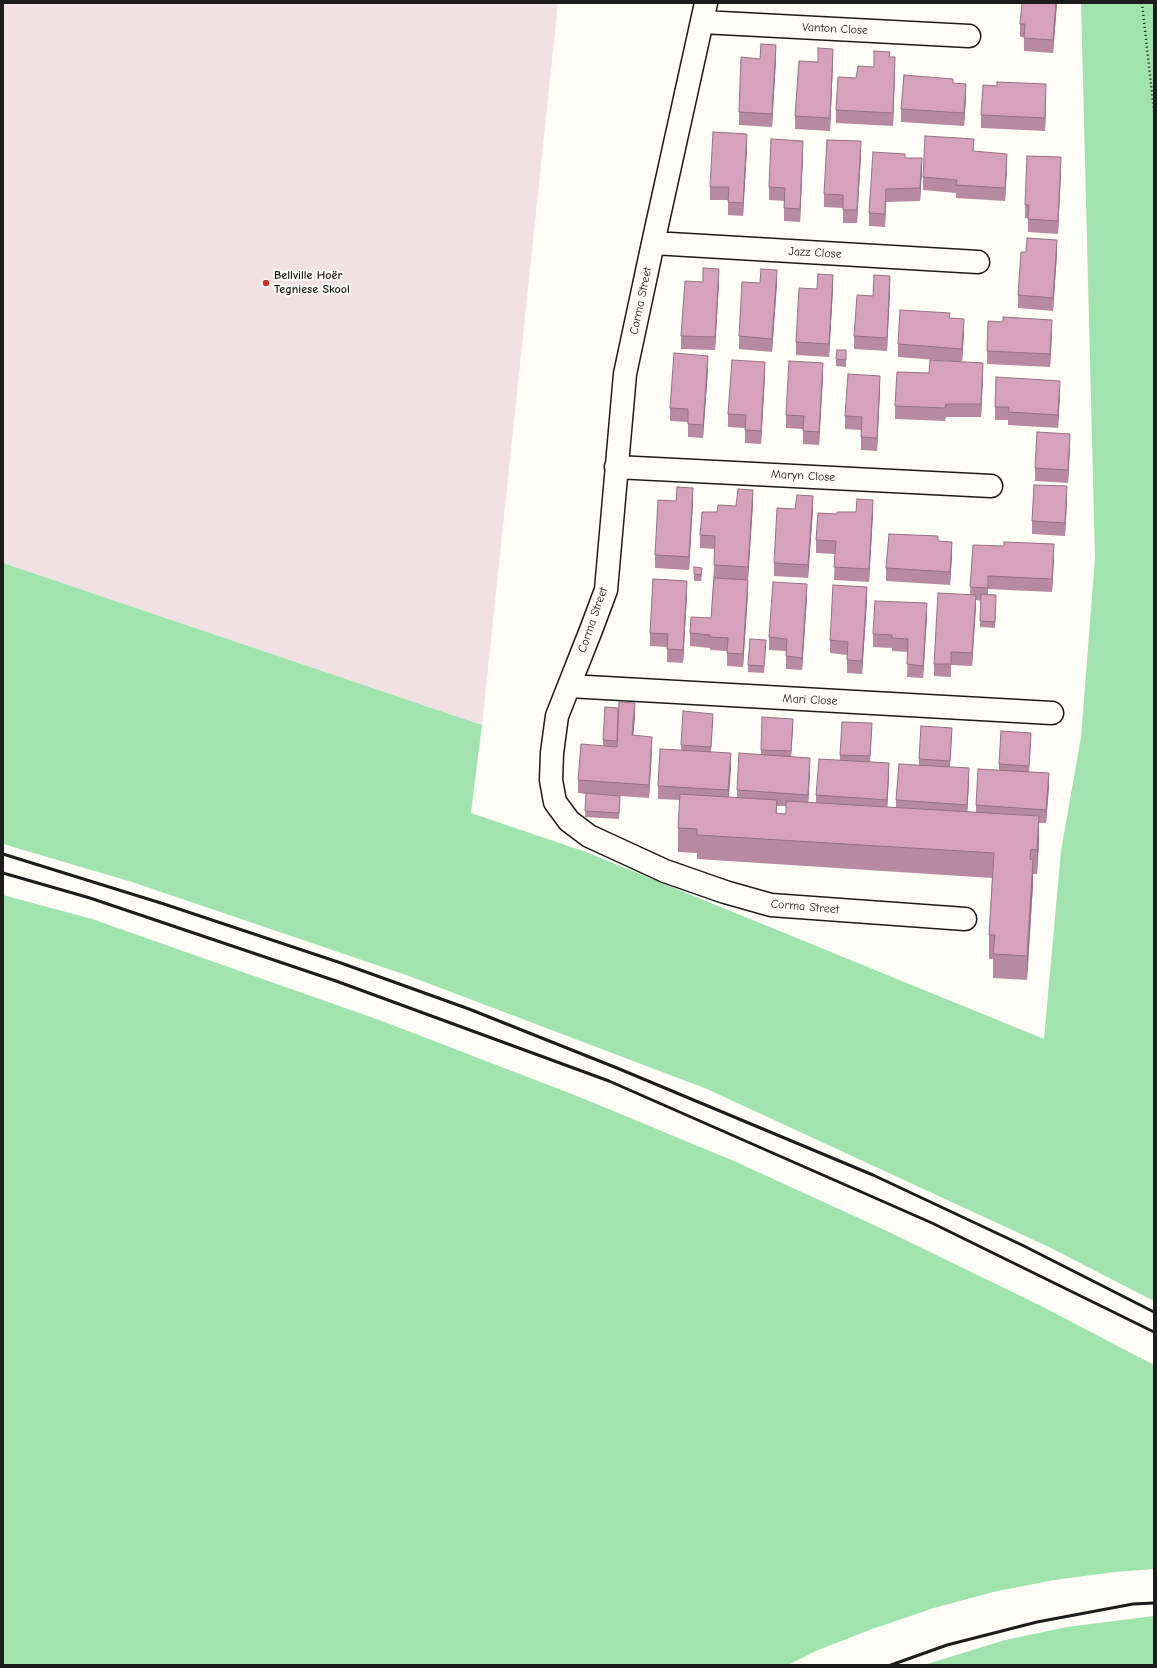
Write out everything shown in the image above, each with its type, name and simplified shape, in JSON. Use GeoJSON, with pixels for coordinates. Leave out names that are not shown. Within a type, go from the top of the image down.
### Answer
{"type":"FeatureCollection","features":[{"type":"Feature","properties":{"kind":"street","name":"Vanton Close"},"geometry":{"type":"LineString","coordinates":[[704,13],[969,36]]}},
{"type":"Feature","properties":{"kind":"street","name":"Corma Street"},"geometry":{"type":"LineString","coordinates":[[704,13],[625,374],[606,590],[556,716],[551,780],[555,802],[569,822],[589,836],[664,872],[725,892],[771,904],[965,919]]}},
{"type":"Feature","properties":{"kind":"street","name":"Jazz Close"},"geometry":{"type":"LineString","coordinates":[[653,243],[978,262]]}},
{"type":"Feature","properties":{"kind":"street","name":"Maryn Close"},"geometry":{"type":"LineString","coordinates":[[616,467],[991,486]]}},
{"type":"Feature","properties":{"kind":"street","name":"Mari Close"},"geometry":{"type":"LineString","coordinates":[[569,686],[1052,713]]}},
{"type":"Feature","properties":{"kind":"path"},"geometry":{"type":"LineString","coordinates":[[1142,3],[1154,111]]}},
{"type":"Feature","properties":{"kind":"shaded area","name":"Bellville Hoër Tegniese Skool"},"geometry":{"type":"Polygon","coordinates":[[[3,3],[558,3],[482,725],[3,563],[3,3]]]}},
{"type":"Feature","properties":{"kind":"green space"},"geometry":{"type":"Polygon","coordinates":[[[1081,3],[1154,3],[1154,1301],[1049,1247],[707,1089],[409,976],[132,882],[3,844],[3,563],[482,725],[471,813],[586,852],[1044,1039],[1061,851],[1081,737],[1095,558],[1081,3]]]}},
{"type":"Feature","properties":{"kind":"green space"},"geometry":{"type":"Polygon","coordinates":[[[3,895],[92,919],[382,1021],[577,1096],[734,1161],[889,1232],[1041,1306],[1154,1365],[1154,1569],[1115,1572],[1054,1580],[993,1592],[934,1608],[875,1628],[818,1650],[788,1665],[3,1665],[3,895]]]}},
{"type":"Feature","properties":{"kind":"green space"},"geometry":{"type":"Polygon","coordinates":[[[1154,1616],[1154,1665],[924,1665],[1005,1640],[1067,1627],[1154,1616]]]}},
{"type":"Feature","properties":{"kind":"building"},"geometry":{"type":"Polygon","coordinates":[[[1022,3],[1056,3],[1053,40],[1024,38],[1025,24],[1020,24],[1022,3]]]}},
{"type":"Feature","properties":{"kind":"building"},"geometry":{"type":"Polygon","coordinates":[[[761,44],[776,45],[772,114],[739,112],[741,57],[760,59],[761,44]]]}},
{"type":"Feature","properties":{"kind":"building"},"geometry":{"type":"Polygon","coordinates":[[[818,48],[833,49],[830,118],[795,116],[799,61],[818,62],[818,48]]]}},
{"type":"Feature","properties":{"kind":"building"},"geometry":{"type":"Polygon","coordinates":[[[874,51],[890,52],[889,57],[895,57],[893,113],[836,110],[838,77],[856,78],[858,66],[874,67],[874,51]]]}},
{"type":"Feature","properties":{"kind":"building"},"geometry":{"type":"Polygon","coordinates":[[[904,75],[953,79],[953,83],[966,84],[964,113],[901,109],[904,75]]]}},
{"type":"Feature","properties":{"kind":"building"},"geometry":{"type":"Polygon","coordinates":[[[997,82],[1046,84],[1045,118],[981,115],[983,85],[997,86],[997,82]]]}},
{"type":"Feature","properties":{"kind":"building"},"geometry":{"type":"Polygon","coordinates":[[[713,132],[747,134],[743,203],[728,202],[729,187],[710,187],[713,132]]]}},
{"type":"Feature","properties":{"kind":"building"},"geometry":{"type":"Polygon","coordinates":[[[925,136],[974,139],[973,151],[1007,154],[1005,188],[956,185],[957,180],[923,177],[925,136]]]}},
{"type":"Feature","properties":{"kind":"building"},"geometry":{"type":"Polygon","coordinates":[[[771,139],[803,141],[800,209],[784,208],[785,188],[769,187],[771,139]]]}},
{"type":"Feature","properties":{"kind":"building"},"geometry":{"type":"Polygon","coordinates":[[[827,140],[861,141],[857,210],[843,210],[843,195],[824,194],[827,140]]]}},
{"type":"Feature","properties":{"kind":"building"},"geometry":{"type":"Polygon","coordinates":[[[873,152],[905,154],[905,158],[922,158],[920,188],[886,189],[885,214],[869,213],[873,152]]]}},
{"type":"Feature","properties":{"kind":"building"},"geometry":{"type":"Polygon","coordinates":[[[1027,156],[1061,157],[1058,221],[1028,219],[1029,205],[1025,205],[1027,156]]]}},
{"type":"Feature","properties":{"kind":"building"},"geometry":{"type":"Polygon","coordinates":[[[1027,238],[1057,240],[1053,298],[1018,295],[1021,252],[1026,252],[1027,238]]]}},
{"type":"Feature","properties":{"kind":"building"},"geometry":{"type":"Polygon","coordinates":[[[703,268],[719,269],[715,337],[681,336],[685,281],[703,282],[703,268]]]}},
{"type":"Feature","properties":{"kind":"building"},"geometry":{"type":"Polygon","coordinates":[[[761,269],[777,270],[772,339],[739,336],[742,282],[760,283],[761,269]]]}},
{"type":"Feature","properties":{"kind":"building"},"geometry":{"type":"Polygon","coordinates":[[[818,274],[833,275],[829,344],[796,342],[799,288],[817,289],[818,274]]]}},
{"type":"Feature","properties":{"kind":"building"},"geometry":{"type":"Polygon","coordinates":[[[874,275],[890,276],[887,338],[854,336],[857,295],[873,296],[874,275]]]}},
{"type":"Feature","properties":{"kind":"building"},"geometry":{"type":"Polygon","coordinates":[[[900,310],[950,313],[949,318],[964,319],[962,349],[898,344],[900,310]]]}},
{"type":"Feature","properties":{"kind":"building"},"geometry":{"type":"Polygon","coordinates":[[[1003,317],[1052,320],[1050,354],[987,351],[988,321],[1003,322],[1003,317]]]}},
{"type":"Feature","properties":{"kind":"building"},"geometry":{"type":"Polygon","coordinates":[[[837,350],[846,350],[846,360],[836,359],[837,350]]]}},
{"type":"Feature","properties":{"kind":"building"},"geometry":{"type":"Polygon","coordinates":[[[674,353],[708,356],[703,425],[688,424],[688,409],[670,408],[674,353]]]}},
{"type":"Feature","properties":{"kind":"building"},"geometry":{"type":"Polygon","coordinates":[[[732,360],[765,362],[761,431],[745,430],[746,415],[728,414],[732,360]]]}},
{"type":"Feature","properties":{"kind":"building"},"geometry":{"type":"Polygon","coordinates":[[[930,360],[983,363],[981,404],[946,404],[945,408],[895,406],[897,372],[929,373],[930,360]]]}},
{"type":"Feature","properties":{"kind":"building"},"geometry":{"type":"Polygon","coordinates":[[[789,361],[823,363],[819,432],[803,431],[804,416],[786,415],[789,361]]]}},
{"type":"Feature","properties":{"kind":"building"},"geometry":{"type":"Polygon","coordinates":[[[848,374],[880,376],[877,438],[861,437],[862,417],[845,416],[848,374]]]}},
{"type":"Feature","properties":{"kind":"building"},"geometry":{"type":"Polygon","coordinates":[[[996,377],[1060,381],[1058,415],[1008,412],[1009,407],[995,407],[996,377]]]}},
{"type":"Feature","properties":{"kind":"building"},"geometry":{"type":"Polygon","coordinates":[[[1037,432],[1070,434],[1068,470],[1035,468],[1037,432]]]}},
{"type":"Feature","properties":{"kind":"building"},"geometry":{"type":"Polygon","coordinates":[[[1034,485],[1067,486],[1065,523],[1032,521],[1034,485]]]}},
{"type":"Feature","properties":{"kind":"building"},"geometry":{"type":"Polygon","coordinates":[[[677,487],[693,488],[689,557],[655,555],[658,500],[676,501],[677,487]]]}},
{"type":"Feature","properties":{"kind":"building"},"geometry":{"type":"Polygon","coordinates":[[[738,489],[753,490],[748,567],[714,565],[715,536],[700,535],[702,512],[717,512],[718,505],[736,506],[738,489]]]}},
{"type":"Feature","properties":{"kind":"building"},"geometry":{"type":"Polygon","coordinates":[[[797,495],[813,496],[808,565],[774,563],[777,508],[795,509],[797,495]]]}},
{"type":"Feature","properties":{"kind":"building"},"geometry":{"type":"Polygon","coordinates":[[[857,499],[873,500],[869,569],[834,567],[836,541],[816,540],[818,513],[837,514],[837,512],[856,512],[857,499]]]}},
{"type":"Feature","properties":{"kind":"building"},"geometry":{"type":"Polygon","coordinates":[[[889,534],[938,536],[938,541],[952,542],[950,572],[886,568],[889,534]]]}},
{"type":"Feature","properties":{"kind":"building"},"geometry":{"type":"Polygon","coordinates":[[[1004,542],[1054,544],[1052,579],[988,576],[988,588],[970,587],[973,545],[1004,546],[1004,542]]]}},
{"type":"Feature","properties":{"kind":"building"},"geometry":{"type":"Polygon","coordinates":[[[694,567],[702,568],[701,575],[694,574],[694,567]]]}},
{"type":"Feature","properties":{"kind":"building"},"geometry":{"type":"Polygon","coordinates":[[[714,578],[748,580],[743,654],[727,653],[728,638],[710,637],[710,635],[690,633],[691,617],[711,618],[714,578]]]}},
{"type":"Feature","properties":{"kind":"building"},"geometry":{"type":"Polygon","coordinates":[[[653,579],[687,581],[683,650],[667,649],[668,634],[650,633],[653,579]]]}},
{"type":"Feature","properties":{"kind":"building"},"geometry":{"type":"Polygon","coordinates":[[[773,582],[807,584],[802,658],[786,656],[787,639],[769,637],[773,582]]]}},
{"type":"Feature","properties":{"kind":"building"},"geometry":{"type":"Polygon","coordinates":[[[833,585],[867,587],[862,661],[847,660],[848,642],[830,640],[833,585]]]}},
{"type":"Feature","properties":{"kind":"building"},"geometry":{"type":"Polygon","coordinates":[[[938,593],[976,595],[972,653],[951,652],[951,664],[934,664],[938,593]]]}},
{"type":"Feature","properties":{"kind":"building"},"geometry":{"type":"Polygon","coordinates":[[[981,594],[996,595],[995,622],[980,621],[981,594]]]}},
{"type":"Feature","properties":{"kind":"building"},"geometry":{"type":"Polygon","coordinates":[[[875,601],[927,603],[923,666],[907,664],[908,639],[892,638],[892,635],[873,634],[875,601]]]}},
{"type":"Feature","properties":{"kind":"building"},"geometry":{"type":"Polygon","coordinates":[[[750,639],[766,640],[764,666],[748,665],[750,639]]]}},
{"type":"Feature","properties":{"kind":"building"},"geometry":{"type":"Polygon","coordinates":[[[619,702],[635,703],[632,735],[652,737],[649,785],[578,780],[581,744],[617,747],[619,702]]]}},
{"type":"Feature","properties":{"kind":"building"},"geometry":{"type":"Polygon","coordinates":[[[605,707],[618,708],[617,741],[603,740],[605,707]]]}},
{"type":"Feature","properties":{"kind":"building"},"geometry":{"type":"Polygon","coordinates":[[[683,711],[713,714],[711,747],[681,745],[683,711]]]}},
{"type":"Feature","properties":{"kind":"building"},"geometry":{"type":"Polygon","coordinates":[[[762,717],[793,719],[791,751],[761,750],[762,717]]]}},
{"type":"Feature","properties":{"kind":"building"},"geometry":{"type":"Polygon","coordinates":[[[842,722],[872,723],[870,756],[840,755],[842,722]]]}},
{"type":"Feature","properties":{"kind":"building"},"geometry":{"type":"Polygon","coordinates":[[[921,726],[952,728],[950,761],[919,759],[921,726]]]}},
{"type":"Feature","properties":{"kind":"building"},"geometry":{"type":"Polygon","coordinates":[[[1001,731],[1031,733],[1029,766],[999,764],[1001,731]]]}},
{"type":"Feature","properties":{"kind":"building"},"geometry":{"type":"Polygon","coordinates":[[[660,749],[731,753],[728,790],[658,786],[660,749]]]}},
{"type":"Feature","properties":{"kind":"building"},"geometry":{"type":"Polygon","coordinates":[[[739,753],[810,758],[808,795],[737,790],[739,753]]]}},
{"type":"Feature","properties":{"kind":"building"},"geometry":{"type":"Polygon","coordinates":[[[819,759],[889,763],[887,800],[816,795],[819,759]]]}},
{"type":"Feature","properties":{"kind":"building"},"geometry":{"type":"Polygon","coordinates":[[[899,764],[969,768],[967,805],[896,800],[899,764]]]}},
{"type":"Feature","properties":{"kind":"building"},"geometry":{"type":"Polygon","coordinates":[[[978,769],[1049,773],[1046,810],[976,805],[978,769]]]}},
{"type":"Feature","properties":{"kind":"building"},"geometry":{"type":"Polygon","coordinates":[[[586,793],[620,796],[619,813],[585,811],[586,793]]]}},
{"type":"Feature","properties":{"kind":"building"},"geometry":{"type":"Polygon","coordinates":[[[680,794],[777,800],[776,813],[786,814],[786,801],[1039,816],[1037,850],[1031,849],[1030,859],[1033,860],[1027,956],[993,954],[995,935],[989,935],[994,853],[697,835],[697,829],[678,828],[680,794]]]}},
{"type":"Feature","properties":{"kind":"railway"},"geometry":{"type":"LineString","coordinates":[[3,854],[164,904],[341,963],[469,1009],[617,1068],[873,1175],[1022,1245],[1154,1312]]}},
{"type":"Feature","properties":{"kind":"railway"},"geometry":{"type":"LineString","coordinates":[[3,873],[90,898],[336,981],[609,1081],[932,1223],[1154,1332]]}},
{"type":"Feature","properties":{"kind":"railway"},"geometry":{"type":"LineString","coordinates":[[891,1665],[947,1645],[1037,1622],[1133,1604],[1154,1603]]}},
{"type":"Feature","properties":{"kind":"place","name":"Bellville Hoër Tegniese Skool"},"geometry":{"type":"Point","coordinates":[266,283]}}]}
